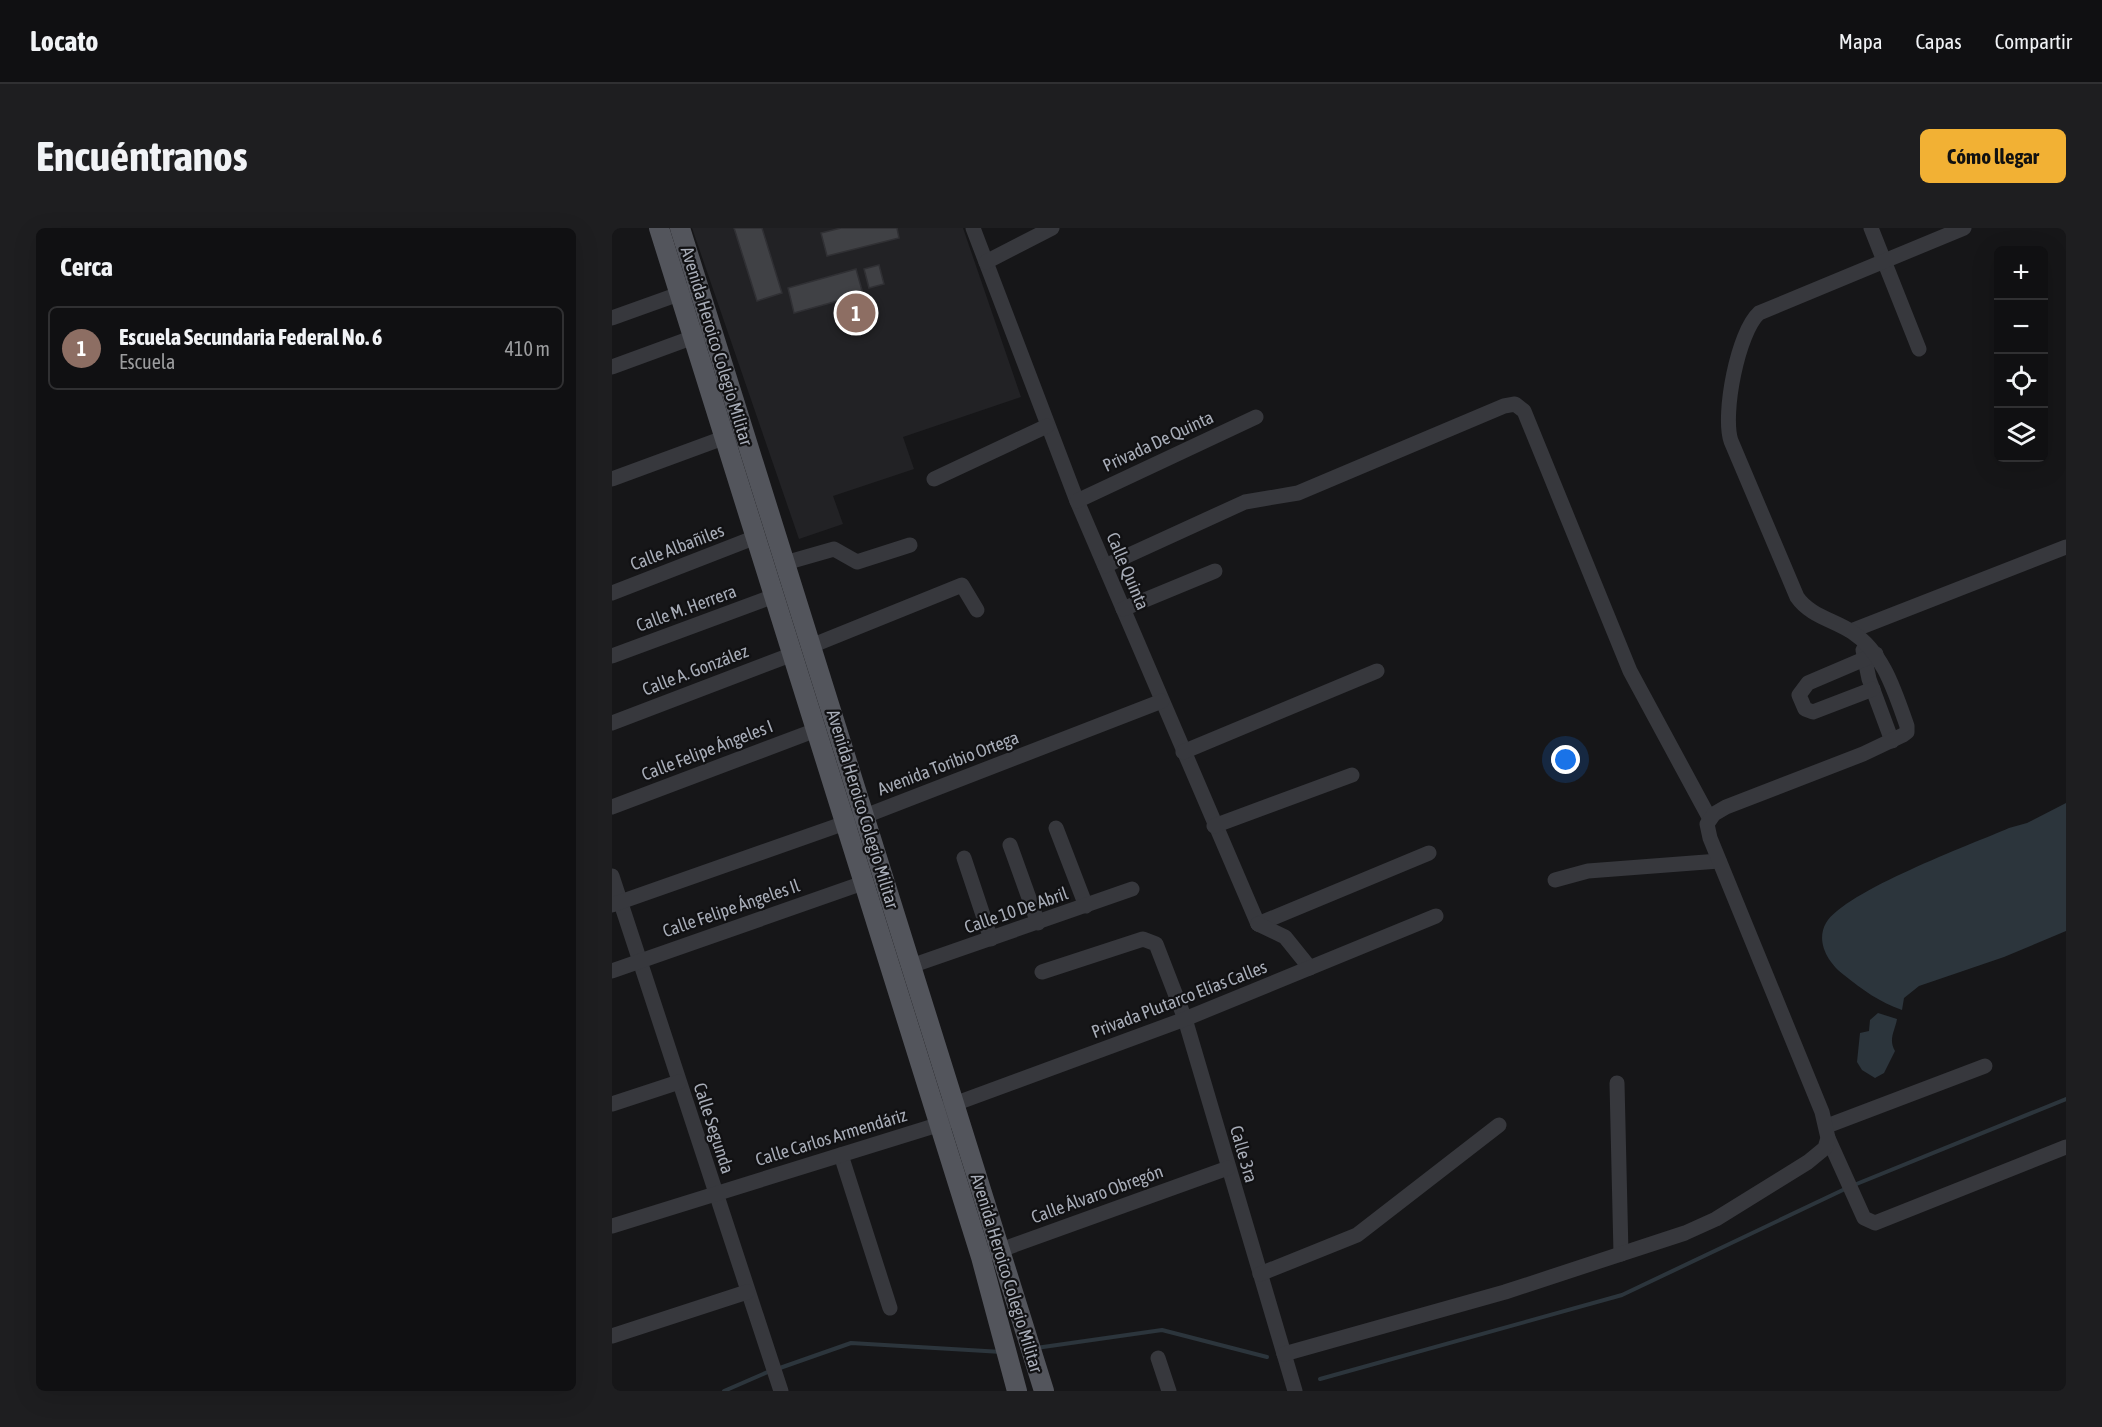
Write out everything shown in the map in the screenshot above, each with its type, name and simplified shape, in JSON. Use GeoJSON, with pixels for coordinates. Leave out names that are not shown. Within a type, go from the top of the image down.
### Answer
{"type":"FeatureCollection","features":[{"type":"Feature","properties":{"kind":"main road","name":"Avenida Heroico Colegio Militar"},"geometry":{"type":"LineString","coordinates":[[659,228],[689,290],[785,563],[816,730],[981,1257],[1015,1384]]}},
{"type":"Feature","properties":{"kind":"main road","name":"Avenida Heroico Colegio Militar"},"geometry":{"type":"LineString","coordinates":[[680,228],[689,290]]}},
{"type":"Feature","properties":{"kind":"main road","name":"Avenida Heroico Colegio Militar"},"geometry":{"type":"LineString","coordinates":[[703,333],[726,437],[774,596],[802,650],[865,816],[1044,1391]]}},
{"type":"Feature","properties":{"kind":"street","name":"Calle Quinta"},"geometry":{"type":"LineString","coordinates":[[974,228],[1077,501],[1214,826],[1258,924]]}},
{"type":"Feature","properties":{"kind":"street"},"geometry":{"type":"LineString","coordinates":[[986,262],[1052,228]]}},
{"type":"Feature","properties":{"kind":"street"},"geometry":{"type":"LineString","coordinates":[[1871,228],[1919,349]]}},
{"type":"Feature","properties":{"kind":"street"},"geometry":{"type":"LineString","coordinates":[[1710,819],[1726,807],[1892,741],[1907,732],[1907,726],[1885,672],[1869,656],[1862,642],[1851,631],[1806,608],[1797,597],[1731,441],[1727,414],[1746,333],[1752,319],[1768,308],[1964,228]]}},
{"type":"Feature","properties":{"kind":"street"},"geometry":{"type":"LineString","coordinates":[[612,318],[689,290]]}},
{"type":"Feature","properties":{"kind":"street"},"geometry":{"type":"LineString","coordinates":[[612,366],[703,333]]}},
{"type":"Feature","properties":{"kind":"street"},"geometry":{"type":"LineString","coordinates":[[1105,566],[1245,502],[1298,493],[1504,406],[1515,404],[1524,411],[1630,671],[1710,819],[1708,831],[1719,861],[1827,1132],[1864,1218],[1875,1223],[2066,1147]]}},
{"type":"Feature","properties":{"kind":"street","name":"Privada De Quinta"},"geometry":{"type":"LineString","coordinates":[[1077,501],[1256,417]]}},
{"type":"Feature","properties":{"kind":"street"},"geometry":{"type":"LineString","coordinates":[[934,479],[1047,426]]}},
{"type":"Feature","properties":{"kind":"street"},"geometry":{"type":"LineString","coordinates":[[612,479],[726,437]]}},
{"type":"Feature","properties":{"kind":"street","name":"Calle Albañiles"},"geometry":{"type":"LineString","coordinates":[[612,593],[756,537]]}},
{"type":"Feature","properties":{"kind":"street"},"geometry":{"type":"LineString","coordinates":[[785,563],[834,549],[857,562],[910,545]]}},
{"type":"Feature","properties":{"kind":"street"},"geometry":{"type":"LineString","coordinates":[[1851,631],[2066,547]]}},
{"type":"Feature","properties":{"kind":"street"},"geometry":{"type":"LineString","coordinates":[[1123,609],[1215,571]]}},
{"type":"Feature","properties":{"kind":"street","name":"Calle A. González"},"geometry":{"type":"LineString","coordinates":[[612,723],[963,585],[976,610]]}},
{"type":"Feature","properties":{"kind":"street","name":"Calle M. Herrera"},"geometry":{"type":"LineString","coordinates":[[612,656],[774,596]]}},
{"type":"Feature","properties":{"kind":"street"},"geometry":{"type":"LineString","coordinates":[[1869,656],[1871,684],[1892,741]]}},
{"type":"Feature","properties":{"kind":"street"},"geometry":{"type":"LineString","coordinates":[[1869,656],[1808,683],[1802,688],[1801,700],[1804,709],[1813,712],[1871,684],[1885,672]]}},
{"type":"Feature","properties":{"kind":"street"},"geometry":{"type":"LineString","coordinates":[[1183,752],[1377,671]]}},
{"type":"Feature","properties":{"kind":"street","name":"Avenida Toribio Ortega"},"geometry":{"type":"LineString","coordinates":[[616,904],[865,816],[1162,701]]}},
{"type":"Feature","properties":{"kind":"street","name":"Calle Felipe Ángeles I"},"geometry":{"type":"LineString","coordinates":[[612,807],[816,730]]}},
{"type":"Feature","properties":{"kind":"street"},"geometry":{"type":"LineString","coordinates":[[1214,826],[1352,775]]}},
{"type":"Feature","properties":{"kind":"street"},"geometry":{"type":"LineString","coordinates":[[1056,828],[1086,906]]}},
{"type":"Feature","properties":{"kind":"street"},"geometry":{"type":"LineString","coordinates":[[1010,845],[1038,923]]}},
{"type":"Feature","properties":{"kind":"street"},"geometry":{"type":"LineString","coordinates":[[1258,924],[1429,853]]}},
{"type":"Feature","properties":{"kind":"street"},"geometry":{"type":"LineString","coordinates":[[964,858],[991,939]]}},
{"type":"Feature","properties":{"kind":"street"},"geometry":{"type":"LineString","coordinates":[[1555,880],[1588,871],[1719,861]]}},
{"type":"Feature","properties":{"kind":"street","name":"Calle Segunda"},"geometry":{"type":"LineString","coordinates":[[612,876],[616,904],[640,961],[714,1193],[780,1387]]}},
{"type":"Feature","properties":{"kind":"street","name":"Calle Felipe Ángeles Il"},"geometry":{"type":"LineString","coordinates":[[612,970],[863,883]]}},
{"type":"Feature","properties":{"kind":"street","name":"Calle 10 De Abril"},"geometry":{"type":"LineString","coordinates":[[911,966],[1132,889]]}},
{"type":"Feature","properties":{"kind":"street","name":"Privada Plutarco Elías Calles"},"geometry":{"type":"LineString","coordinates":[[936,1118],[957,1112],[1436,916]]}},
{"type":"Feature","properties":{"kind":"street"},"geometry":{"type":"LineString","coordinates":[[1258,924],[1285,937],[1310,968]]}},
{"type":"Feature","properties":{"kind":"street","name":"Calle 3ra"},"geometry":{"type":"LineString","coordinates":[[1042,972],[1143,939],[1156,944],[1185,1019],[1296,1391]]}},
{"type":"Feature","properties":{"kind":"street"},"geometry":{"type":"LineString","coordinates":[[1827,1132],[1986,1065]]}},
{"type":"Feature","properties":{"kind":"street"},"geometry":{"type":"LineString","coordinates":[[612,1104],[679,1082]]}},
{"type":"Feature","properties":{"kind":"street"},"geometry":{"type":"LineString","coordinates":[[1617,1083],[1621,1254]]}},
{"type":"Feature","properties":{"kind":"street","name":"Calle Carlos Armendáriz"},"geometry":{"type":"LineString","coordinates":[[612,1226],[841,1155],[936,1118]]}},
{"type":"Feature","properties":{"kind":"street"},"geometry":{"type":"LineString","coordinates":[[1260,1274],[1357,1235],[1499,1125]]}},
{"type":"Feature","properties":{"kind":"street"},"geometry":{"type":"LineString","coordinates":[[1284,1354],[1505,1292],[1685,1233],[1716,1219],[1808,1162],[1825,1148],[1827,1132]]}},
{"type":"Feature","properties":{"kind":"street"},"geometry":{"type":"LineString","coordinates":[[841,1155],[890,1308]]}},
{"type":"Feature","properties":{"kind":"street","name":"Calle Álvaro Obregón"},"geometry":{"type":"LineString","coordinates":[[981,1257],[1228,1168]]}},
{"type":"Feature","properties":{"kind":"street"},"geometry":{"type":"LineString","coordinates":[[612,1335],[747,1292]]}},
{"type":"Feature","properties":{"kind":"street"},"geometry":{"type":"LineString","coordinates":[[1158,1358],[1169,1391]]}},
{"type":"Feature","properties":{"kind":"shaded area"},"geometry":{"type":"Polygon","coordinates":[[[692,228],[963,228],[1021,397],[903,437],[914,469],[833,496],[843,524],[799,539],[692,228]]]}},
{"type":"Feature","properties":{"kind":"shaded area"},"geometry":{"type":"Polygon","coordinates":[[[2066,803],[2066,931],[2004,957],[1919,986],[1904,998],[1902,1010],[1865,991],[1833,965],[1825,952],[1822,938],[1826,923],[1838,910],[1882,883],[2009,828],[2027,823],[2066,803]]]}},
{"type":"Feature","properties":{"kind":"shaded area"},"geometry":{"type":"Polygon","coordinates":[[[1878,1013],[1897,1019],[1892,1039],[1895,1051],[1884,1073],[1875,1078],[1862,1070],[1857,1062],[1860,1033],[1869,1031],[1870,1020],[1878,1013]]]}},
{"type":"Feature","properties":{"kind":"building"},"geometry":{"type":"Polygon","coordinates":[[[734,228],[762,228],[782,293],[757,301],[734,228]]]}},
{"type":"Feature","properties":{"kind":"building"},"geometry":{"type":"Polygon","coordinates":[[[841,228],[897,228],[899,238],[827,256],[821,233],[841,228]]]}},
{"type":"Feature","properties":{"kind":"building"},"geometry":{"type":"Polygon","coordinates":[[[879,265],[884,284],[869,288],[864,269],[879,265]]]}},
{"type":"Feature","properties":{"kind":"building"},"geometry":{"type":"Polygon","coordinates":[[[856,269],[863,294],[794,313],[788,288],[856,269]]]}},
{"type":"Feature","properties":{"kind":"waterway"},"geometry":{"type":"LineString","coordinates":[[1854,1185],[2066,1099]]}},
{"type":"Feature","properties":{"kind":"waterway"},"geometry":{"type":"LineString","coordinates":[[1320,1379],[1622,1295],[1847,1188]]}},
{"type":"Feature","properties":{"kind":"waterway"},"geometry":{"type":"LineString","coordinates":[[1036,1348],[1162,1330],[1267,1357]]}},
{"type":"Feature","properties":{"kind":"waterway"},"geometry":{"type":"LineString","coordinates":[[777,1369],[851,1343],[1002,1352]]}},
{"type":"Feature","properties":{"kind":"waterway"},"geometry":{"type":"LineString","coordinates":[[724,1391],[770,1371]]}},
{"type":"Feature","properties":{"kind":"place","name":"Escuela Secundaria Federal No. 6"},"geometry":{"type":"Point","coordinates":[856,313]}}]}
